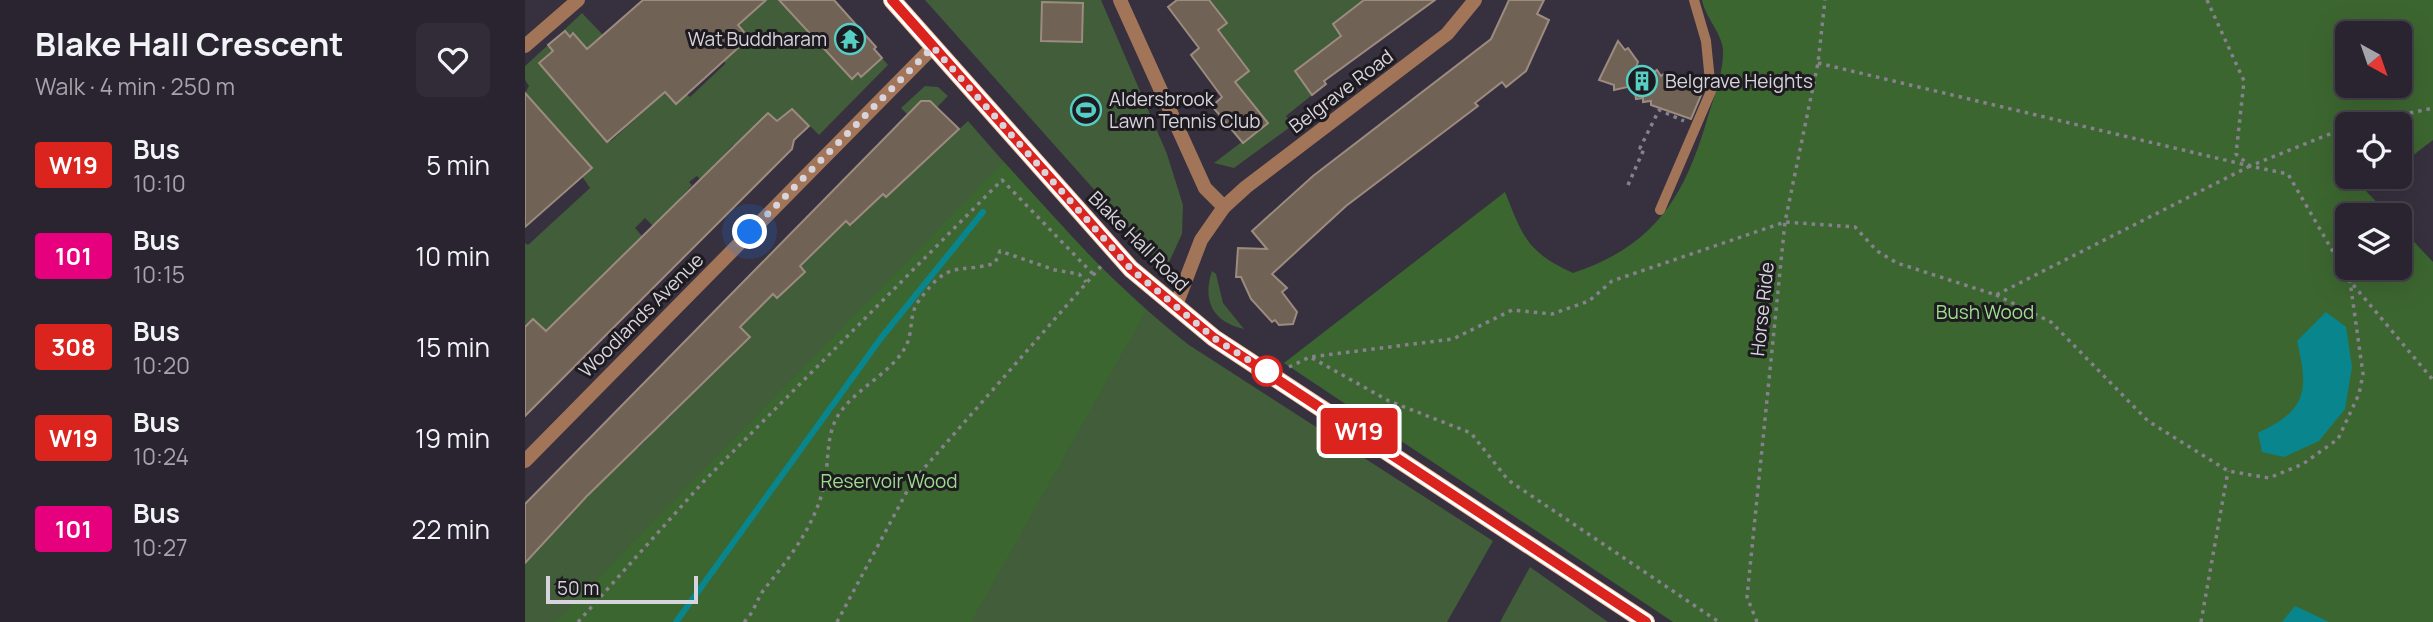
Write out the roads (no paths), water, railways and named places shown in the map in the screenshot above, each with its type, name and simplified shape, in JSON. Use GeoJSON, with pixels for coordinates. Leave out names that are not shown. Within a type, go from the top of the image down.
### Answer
{"type":"FeatureCollection","features":[{"type":"Feature","properties":{"kind":"main road","name":"Blake Hall Road"},"geometry":{"type":"LineString","coordinates":[[892,0],[1131,269],[1175,308],[1214,338],[1646,622]]}},
{"type":"Feature","properties":{"kind":"street"},"geometry":{"type":"LineString","coordinates":[[525,46],[578,0]]}},
{"type":"Feature","properties":{"kind":"street"},"geometry":{"type":"LineString","coordinates":[[1120,0],[1205,188],[1224,207]]}},
{"type":"Feature","properties":{"kind":"street","name":"Belgrave Road"},"geometry":{"type":"LineString","coordinates":[[1175,308],[1201,240],[1224,207],[1447,34],[1475,0]]}},
{"type":"Feature","properties":{"kind":"street","name":"Woodlands Avenue"},"geometry":{"type":"LineString","coordinates":[[525,461],[933,47]]}},
{"type":"Feature","properties":{"kind":"lane"},"geometry":{"type":"LineString","coordinates":[[1660,210],[1711,91],[1706,41],[1695,0]]}},
{"type":"Feature","properties":{"kind":"water"},"geometry":{"type":"Polygon","coordinates":[[[2326,312],[2346,327],[2352,367],[2345,409],[2319,441],[2284,457],[2262,452],[2258,433],[2286,416],[2300,397],[2303,373],[2297,341],[2326,312]]]}},
{"type":"Feature","properties":{"kind":"water"},"geometry":{"type":"Polygon","coordinates":[[[2295,606],[2329,622],[2282,622],[2295,606]]]}},
{"type":"Feature","properties":{"kind":"waterway"},"geometry":{"type":"LineString","coordinates":[[676,622],[881,338],[983,212]]}},
{"type":"Feature","properties":{"kind":"place","name":"Wat Buddharam"},"geometry":{"type":"Point","coordinates":[850,39]}},
{"type":"Feature","properties":{"kind":"place","name":"Belgrave Heights"},"geometry":{"type":"Point","coordinates":[1642,81]}},
{"type":"Feature","properties":{"kind":"place","name":"Aldersbrook Lawn Tennis Club"},"geometry":{"type":"Point","coordinates":[1086,110]}},
{"type":"Feature","properties":{"kind":"park label","name":"Bush Wood"},"geometry":{"type":"Point","coordinates":[1985,312]}},
{"type":"Feature","properties":{"kind":"park label","name":"Reservoir Wood"},"geometry":{"type":"Point","coordinates":[889,481]}}]}
